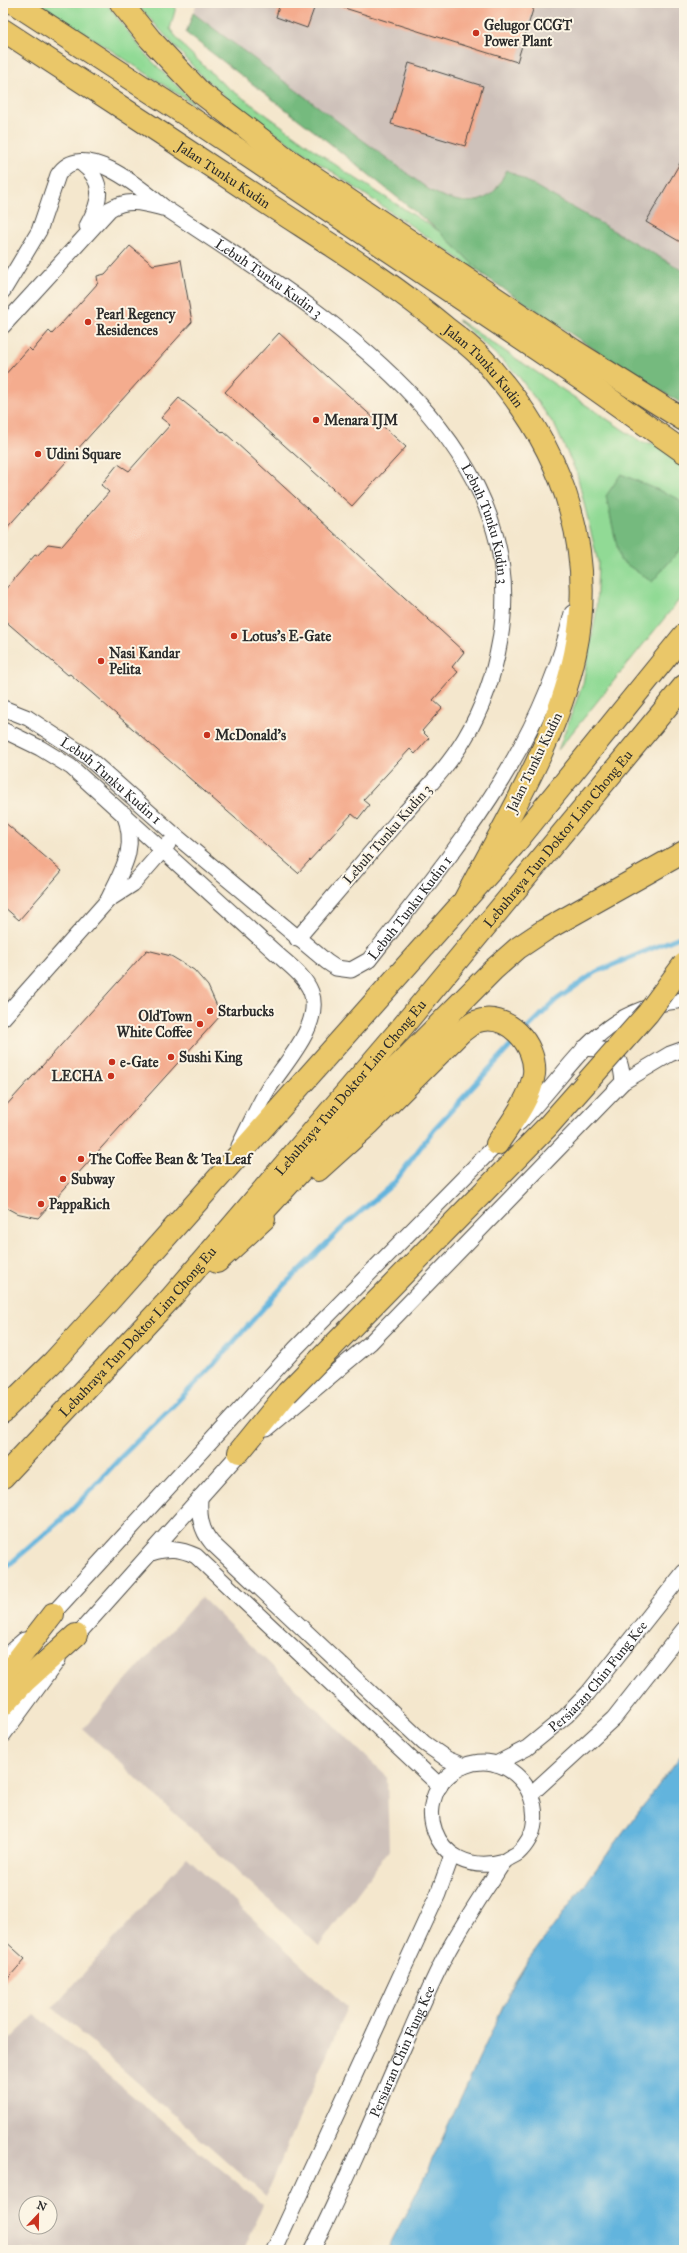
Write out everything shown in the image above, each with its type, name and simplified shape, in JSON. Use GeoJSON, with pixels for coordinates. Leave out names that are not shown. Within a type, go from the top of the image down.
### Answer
{"type":"FeatureCollection","features":[{"type":"Feature","properties":{"kind":"highway","name":"Jalan Tunku Kudin"},"geometry":{"type":"LineString","coordinates":[[14,3],[203,126],[590,385],[682,450]]}},
{"type":"Feature","properties":{"kind":"highway"},"geometry":{"type":"LineString","coordinates":[[121,3],[150,39],[201,94],[288,159],[681,419]]}},
{"type":"Feature","properties":{"kind":"highway","name":"Jalan Tunku Kudin"},"geometry":{"type":"LineString","coordinates":[[3,30],[343,253],[419,306],[481,357],[521,406],[550,454],[568,501],[576,534],[582,572],[581,604],[575,653],[559,712],[544,747],[464,901]]}},
{"type":"Feature","properties":{"kind":"highway"},"geometry":{"type":"LineString","coordinates":[[288,159],[323,198],[399,258]]}},
{"type":"Feature","properties":{"kind":"highway"},"geometry":{"type":"LineString","coordinates":[[3,1411],[54,1361],[110,1301],[233,1159],[513,846],[684,635]]}},
{"type":"Feature","properties":{"kind":"highway","name":"Lebuhraya Tun Doktor Lim Chong Eu"},"geometry":{"type":"LineString","coordinates":[[3,1477],[171,1298],[403,1026],[684,686]]}},
{"type":"Feature","properties":{"kind":"highway"},"geometry":{"type":"LineString","coordinates":[[216,1262],[389,1074],[493,970],[518,948],[545,930],[630,884],[684,852]]}},
{"type":"Feature","properties":{"kind":"highway"},"geometry":{"type":"LineString","coordinates":[[239,1452],[287,1393],[548,1126],[648,1013],[684,964]]}},
{"type":"Feature","properties":{"kind":"highway"},"geometry":{"type":"LineString","coordinates":[[171,1298],[216,1262],[370,1123],[460,1033],[476,1022],[491,1021],[505,1024],[523,1038],[530,1048],[534,1060],[534,1075],[526,1098],[497,1144]]}},
{"type":"Feature","properties":{"kind":"highway"},"geometry":{"type":"LineString","coordinates":[[3,1705],[11,1671],[53,1614]]}},
{"type":"Feature","properties":{"kind":"highway"},"geometry":{"type":"LineString","coordinates":[[11,1671],[76,1635]]}},
{"type":"Feature","properties":{"kind":"street","name":"Lebuh Tunku Kudin 3"},"geometry":{"type":"LineString","coordinates":[[78,242],[97,206],[99,194],[95,176],[81,163]]}},
{"type":"Feature","properties":{"kind":"street","name":"Lebuh Tunku Kudin 3"},"geometry":{"type":"LineString","coordinates":[[3,291],[39,231],[58,176],[68,164],[95,164],[110,168],[145,191],[165,208],[330,321],[368,353],[402,386],[438,427],[458,454],[482,500],[493,526],[503,567],[504,599],[497,658],[489,686],[468,732],[450,760],[297,939]]}},
{"type":"Feature","properties":{"kind":"street","name":"Lebuh Tunku Kudin 3"},"geometry":{"type":"LineString","coordinates":[[3,326],[78,242],[110,209],[117,204],[138,202],[165,208]]}},
{"type":"Feature","properties":{"kind":"street","name":"Lebuh Tunku Kudin 1"},"geometry":{"type":"LineString","coordinates":[[3,708],[28,718],[86,756],[176,836],[297,939],[336,968],[351,970],[364,965],[369,960],[460,844],[504,778],[541,707],[559,662],[582,572]]}},
{"type":"Feature","properties":{"kind":"street","name":"Lebuh Tunku Kudin 1"},"geometry":{"type":"LineString","coordinates":[[3,730],[40,748],[71,766],[277,954],[303,979],[311,992],[312,1014],[305,1035],[268,1089],[233,1159]]}},
{"type":"Feature","properties":{"kind":"street"},"geometry":{"type":"LineString","coordinates":[[108,900],[130,849],[130,832],[123,813]]}},
{"type":"Feature","properties":{"kind":"street"},"geometry":{"type":"LineString","coordinates":[[3,1018],[108,900],[133,884],[176,836]]}},
{"type":"Feature","properties":{"kind":"street"},"geometry":{"type":"LineString","coordinates":[[53,1614],[295,1349],[538,1103],[584,1048],[603,1029],[624,1016],[664,1002],[684,1000]]}},
{"type":"Feature","properties":{"kind":"street"},"geometry":{"type":"LineString","coordinates":[[584,1048],[600,1049],[615,1055],[621,1065],[623,1082]]}},
{"type":"Feature","properties":{"kind":"street"},"geometry":{"type":"LineString","coordinates":[[3,1735],[76,1635],[151,1553],[239,1452],[370,1343],[623,1082],[670,1054],[684,1050]]}},
{"type":"Feature","properties":{"kind":"street"},"geometry":{"type":"LineString","coordinates":[[200,1497],[200,1522],[203,1530],[212,1543],[424,1743],[447,1759],[464,1766]]}},
{"type":"Feature","properties":{"kind":"street"},"geometry":{"type":"LineString","coordinates":[[151,1553],[166,1549],[176,1549],[196,1556],[440,1786]]}},
{"type":"Feature","properties":{"kind":"street","name":"Persiaran Chin Fung Kee"},"geometry":{"type":"LineString","coordinates":[[496,1764],[527,1748],[566,1716],[588,1693],[684,1572]]}},
{"type":"Feature","properties":{"kind":"street"},"geometry":{"type":"LineString","coordinates":[[531,1794],[614,1718],[684,1629]]}},
{"type":"Feature","properties":{"kind":"street","name":"Persiaran Chin Fung Kee"},"geometry":{"type":"LineString","coordinates":[[480,1762],[496,1764],[510,1770],[523,1780],[531,1794],[535,1809],[534,1825],[531,1833],[528,1840],[518,1852],[505,1861],[492,1865],[478,1865],[464,1862],[452,1855],[436,1835],[432,1823],[433,1804],[440,1786],[450,1774],[464,1766],[480,1762]]}},
{"type":"Feature","properties":{"kind":"street"},"geometry":{"type":"LineString","coordinates":[[274,2250],[438,1894],[452,1855]]}},
{"type":"Feature","properties":{"kind":"street","name":"Persiaran Chin Fung Kee"},"geometry":{"type":"LineString","coordinates":[[312,2250],[443,1960],[471,1911],[505,1861]]}},
{"type":"Feature","properties":{"kind":"shaded area"},"geometry":{"type":"Polygon","coordinates":[[[197,3],[684,3],[684,271],[507,170],[492,194],[481,199],[470,201],[449,199],[428,189],[193,13],[197,3]]]}},
{"type":"Feature","properties":{"kind":"shaded area"},"geometry":{"type":"Polygon","coordinates":[[[201,1597],[387,1777],[389,1850],[319,1946],[83,1729],[201,1597]]]}},
{"type":"Feature","properties":{"kind":"shaded area"},"geometry":{"type":"Polygon","coordinates":[[[187,1857],[347,2007],[266,2196],[53,2008],[187,1857]]]}},
{"type":"Feature","properties":{"kind":"shaded area"},"geometry":{"type":"Polygon","coordinates":[[[35,2015],[263,2204],[243,2250],[3,2250],[3,2046],[35,2015]]]}},
{"type":"Feature","properties":{"kind":"green space"},"geometry":{"type":"Polygon","coordinates":[[[39,3],[106,3],[147,56],[199,108],[39,3]]]}},
{"type":"Feature","properties":{"kind":"green space"},"geometry":{"type":"Polygon","coordinates":[[[136,3],[171,3],[176,7],[170,29],[185,48],[222,83],[347,173],[439,231],[486,277],[237,107],[198,72],[136,3]]]}},
{"type":"Feature","properties":{"kind":"green space"},"geometry":{"type":"Polygon","coordinates":[[[193,13],[435,193],[459,201],[468,202],[484,199],[496,189],[507,170],[684,271],[684,405],[601,354],[486,277],[439,231],[327,141],[186,33],[193,13]]]}},
{"type":"Feature","properties":{"kind":"green space"},"geometry":{"type":"Polygon","coordinates":[[[458,320],[643,443],[684,444],[684,594],[558,750],[583,683],[596,614],[598,562],[577,474],[555,426],[517,374],[458,320]]]}},
{"type":"Feature","properties":{"kind":"green space"},"geometry":{"type":"Polygon","coordinates":[[[621,474],[677,498],[684,506],[684,545],[652,582],[620,560],[606,496],[621,474]]]}},
{"type":"Feature","properties":{"kind":"water"},"geometry":{"type":"Polygon","coordinates":[[[684,1751],[684,2250],[387,2250],[425,2176],[514,1983],[527,1962],[684,1751]]]}},
{"type":"Feature","properties":{"kind":"building"},"geometry":{"type":"Polygon","coordinates":[[[280,3],[316,3],[307,28],[276,17],[280,3]]]}},
{"type":"Feature","properties":{"kind":"building","name":"Gelugor CCGT Power Plant"},"geometry":{"type":"Polygon","coordinates":[[[338,3],[535,3],[517,62],[338,6],[338,3]]]}},
{"type":"Feature","properties":{"kind":"building"},"geometry":{"type":"Polygon","coordinates":[[[409,63],[483,86],[465,146],[391,124],[409,63]]]}},
{"type":"Feature","properties":{"kind":"building"},"geometry":{"type":"Polygon","coordinates":[[[684,156],[684,244],[646,222],[684,156]]]}},
{"type":"Feature","properties":{"kind":"building","name":"Udini Square"},"geometry":{"type":"Polygon","coordinates":[[[130,246],[153,265],[181,260],[192,322],[3,532],[3,377],[29,348],[32,351],[49,331],[52,334],[98,283],[97,276],[105,274],[130,246]]]}},
{"type":"Feature","properties":{"kind":"building","name":"Menara IJM"},"geometry":{"type":"Polygon","coordinates":[[[279,333],[406,447],[352,506],[225,392],[279,333]]]}},
{"type":"Feature","properties":{"kind":"building","name":"Lotus's E-Gate"},"geometry":{"type":"Polygon","coordinates":[[[179,398],[222,432],[223,431],[464,652],[452,667],[458,672],[433,700],[442,708],[422,731],[429,738],[415,754],[410,749],[363,800],[369,805],[358,819],[352,814],[298,873],[70,674],[68,675],[3,619],[3,592],[35,555],[37,556],[48,544],[62,546],[109,492],[101,485],[118,464],[129,471],[170,425],[161,418],[179,398]]]}},
{"type":"Feature","properties":{"kind":"building"},"geometry":{"type":"Polygon","coordinates":[[[3,821],[62,871],[19,920],[3,906],[3,821]]]}},
{"type":"Feature","properties":{"kind":"building","name":"e-Gate"},"geometry":{"type":"Polygon","coordinates":[[[147,950],[171,956],[194,970],[208,986],[221,1015],[38,1218],[16,1213],[3,1206],[3,1109],[147,950]]]}},
{"type":"Feature","properties":{"kind":"building"},"geometry":{"type":"Polygon","coordinates":[[[3,1939],[25,1959],[3,1984],[3,1939]]]}},
{"type":"Feature","properties":{"kind":"waterway"},"geometry":{"type":"LineString","coordinates":[[524,1032],[556,1000],[596,972],[684,935]]}},
{"type":"Feature","properties":{"kind":"waterway"},"geometry":{"type":"LineString","coordinates":[[3,1570],[70,1512],[123,1455],[207,1372],[282,1287],[345,1225],[394,1183],[434,1129],[517,1039]]}},
{"type":"Feature","properties":{"kind":"place","name":"Gelugor CCGT Power Plant"},"geometry":{"type":"Point","coordinates":[476,33]}},
{"type":"Feature","properties":{"kind":"place","name":"Pearl Regency Residences"},"geometry":{"type":"Point","coordinates":[88,322]}},
{"type":"Feature","properties":{"kind":"place","name":"Menara IJM"},"geometry":{"type":"Point","coordinates":[316,420]}},
{"type":"Feature","properties":{"kind":"place","name":"Udini Square"},"geometry":{"type":"Point","coordinates":[38,454]}},
{"type":"Feature","properties":{"kind":"place","name":"Lotus's E-Gate"},"geometry":{"type":"Point","coordinates":[234,636]}},
{"type":"Feature","properties":{"kind":"place","name":"Nasi Kandar Pelita"},"geometry":{"type":"Point","coordinates":[101,661]}},
{"type":"Feature","properties":{"kind":"place","name":"McDonald's"},"geometry":{"type":"Point","coordinates":[207,735]}},
{"type":"Feature","properties":{"kind":"place","name":"Starbucks"},"geometry":{"type":"Point","coordinates":[210,1011]}},
{"type":"Feature","properties":{"kind":"place","name":"OldTown White Coffee"},"geometry":{"type":"Point","coordinates":[200,1024]}},
{"type":"Feature","properties":{"kind":"place","name":"Sushi King"},"geometry":{"type":"Point","coordinates":[171,1057]}},
{"type":"Feature","properties":{"kind":"place","name":"e-Gate"},"geometry":{"type":"Point","coordinates":[112,1062]}},
{"type":"Feature","properties":{"kind":"place","name":"LECHA"},"geometry":{"type":"Point","coordinates":[111,1076]}},
{"type":"Feature","properties":{"kind":"place","name":"The Coffee Bean & Tea Leaf"},"geometry":{"type":"Point","coordinates":[81,1159]}},
{"type":"Feature","properties":{"kind":"place","name":"Subway"},"geometry":{"type":"Point","coordinates":[63,1179]}},
{"type":"Feature","properties":{"kind":"place","name":"PappaRich"},"geometry":{"type":"Point","coordinates":[41,1204]}}]}
